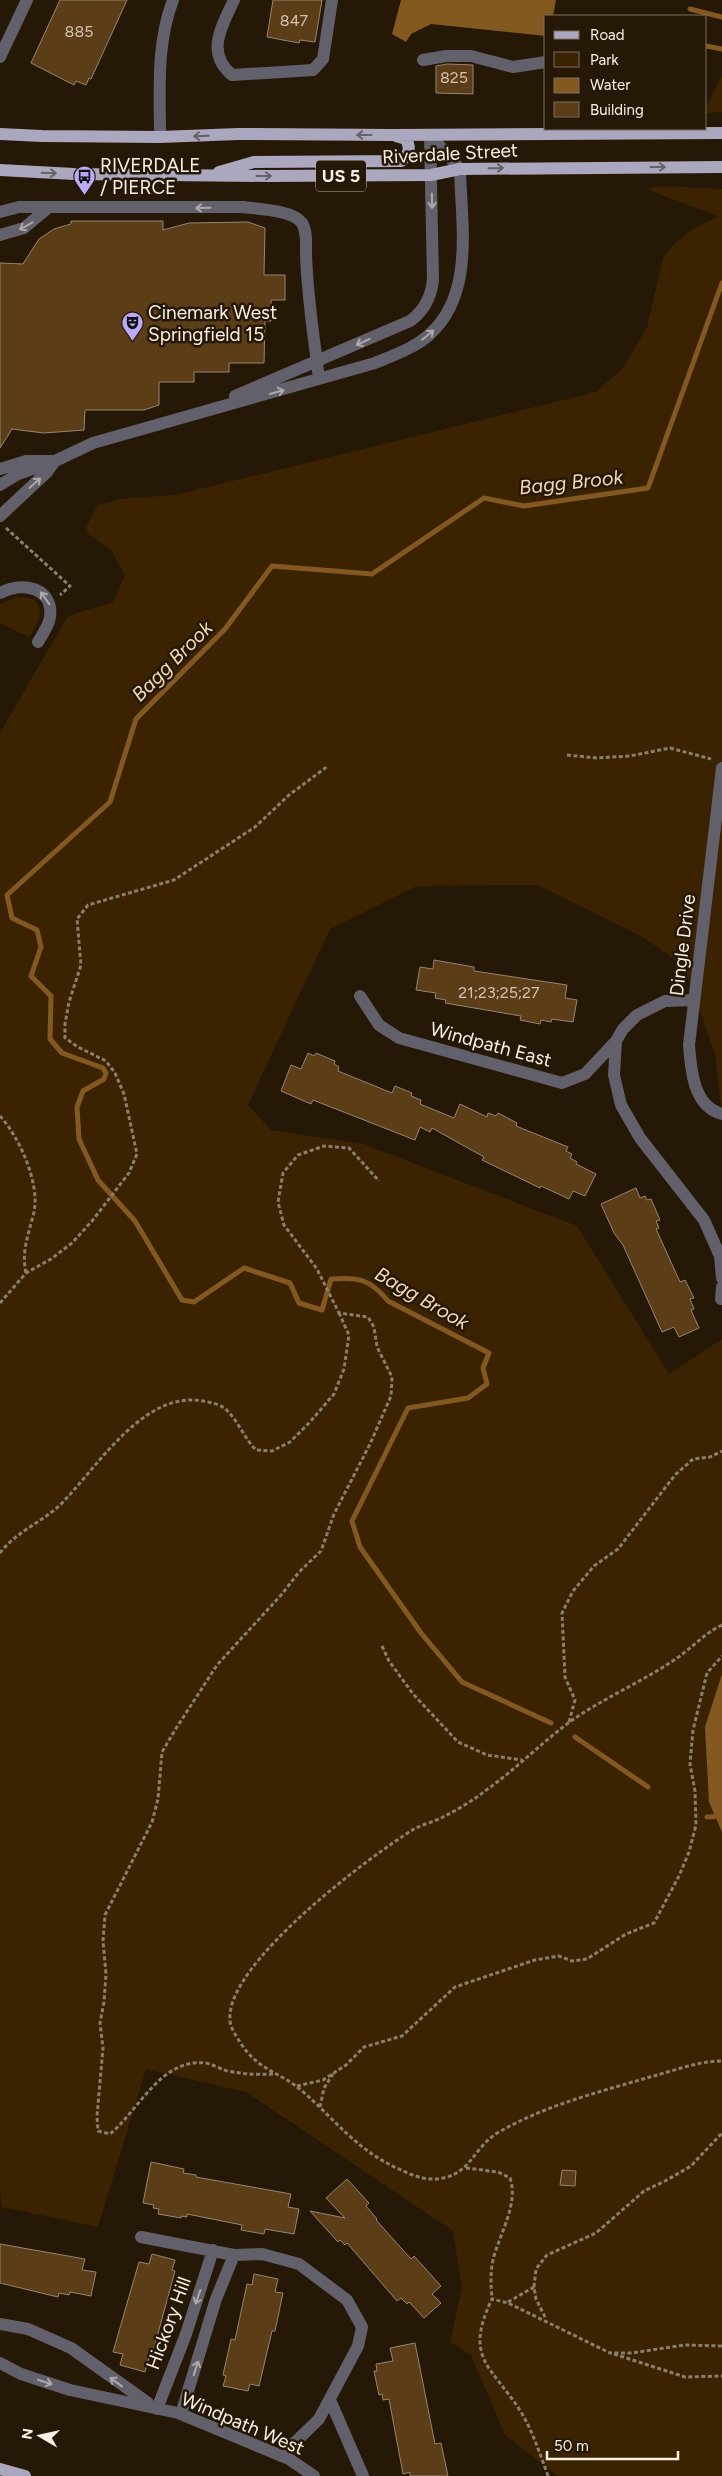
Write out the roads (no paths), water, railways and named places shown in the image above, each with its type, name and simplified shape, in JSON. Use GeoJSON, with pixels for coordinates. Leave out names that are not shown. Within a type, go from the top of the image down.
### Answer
{"type":"FeatureCollection","features":[{"type":"Feature","properties":{"kind":"main road","name":"Riverdale Street"},"geometry":{"type":"LineString","coordinates":[[0,134],[160,137],[238,134],[722,133]]}},
{"type":"Feature","properties":{"kind":"main road"},"geometry":{"type":"LineString","coordinates":[[205,176],[254,162],[401,160],[409,151],[409,144],[406,139],[394,135]]}},
{"type":"Feature","properties":{"kind":"main road"},"geometry":{"type":"LineString","coordinates":[[682,167],[722,176]]}},
{"type":"Feature","properties":{"kind":"main road","name":"Riverdale Street"},"geometry":{"type":"LineString","coordinates":[[0,170],[205,176],[431,175],[460,169],[722,167]]}},
{"type":"Feature","properties":{"kind":"main road"},"geometry":{"type":"LineString","coordinates":[[0,2469],[25,2476]]}},
{"type":"Feature","properties":{"kind":"street"},"geometry":{"type":"LineString","coordinates":[[0,57],[27,0]]}},
{"type":"Feature","properties":{"kind":"street"},"geometry":{"type":"LineString","coordinates":[[160,137],[160,50],[164,26],[173,0]]}},
{"type":"Feature","properties":{"kind":"street"},"geometry":{"type":"LineString","coordinates":[[234,0],[219,31],[218,52],[223,68],[232,75],[314,70],[323,59],[332,0]]}},
{"type":"Feature","properties":{"kind":"street"},"geometry":{"type":"LineString","coordinates":[[423,60],[437,57],[471,56],[513,68],[544,62]]}},
{"type":"Feature","properties":{"kind":"street"},"geometry":{"type":"LineString","coordinates":[[0,485],[18,474],[55,461],[93,443],[376,363],[413,346],[430,335],[451,308],[456,296],[462,266],[460,169],[430,135]]}},
{"type":"Feature","properties":{"kind":"street"},"geometry":{"type":"LineString","coordinates":[[196,413],[410,321],[425,307],[433,280],[430,135]]}},
{"type":"Feature","properties":{"kind":"street"},"geometry":{"type":"LineString","coordinates":[[0,212],[19,207],[243,207],[277,212],[294,217],[301,222],[306,232],[308,297],[319,379]]}},
{"type":"Feature","properties":{"kind":"street"},"geometry":{"type":"LineString","coordinates":[[0,235],[24,228],[48,208]]}},
{"type":"Feature","properties":{"kind":"street"},"geometry":{"type":"LineString","coordinates":[[0,469],[26,461],[55,461]]}},
{"type":"Feature","properties":{"kind":"street"},"geometry":{"type":"LineString","coordinates":[[0,516],[47,472],[55,461]]}},
{"type":"Feature","properties":{"kind":"street"},"geometry":{"type":"LineString","coordinates":[[0,593],[12,587],[28,587],[39,590],[47,597],[50,616],[38,642]]}},
{"type":"Feature","properties":{"kind":"street","name":"Dingle Drive"},"geometry":{"type":"LineString","coordinates":[[718,764],[689,1045],[691,1071],[697,1092],[711,1111],[722,1114]]}},
{"type":"Feature","properties":{"kind":"street","name":"Windpath East"},"geometry":{"type":"LineString","coordinates":[[360,996],[379,1025],[399,1038],[562,1083],[585,1074],[616,1041],[622,1029],[637,1015],[665,1001],[694,1000]]}},
{"type":"Feature","properties":{"kind":"street"},"geometry":{"type":"LineString","coordinates":[[616,1041],[614,1075],[621,1105],[640,1138],[704,1220],[720,1256],[722,1278]]}},
{"type":"Feature","properties":{"kind":"street"},"geometry":{"type":"LineString","coordinates":[[721,1299],[722,1287]]}},
{"type":"Feature","properties":{"kind":"street"},"geometry":{"type":"LineString","coordinates":[[141,2237],[234,2255],[262,2254],[299,2264],[347,2300],[362,2327],[358,2346],[319,2419],[281,2456]]}},
{"type":"Feature","properties":{"kind":"street","name":"Hickory Hill"},"geometry":{"type":"LineString","coordinates":[[156,2409],[186,2334],[213,2250]]}},
{"type":"Feature","properties":{"kind":"street","name":"Hickory Hill"},"geometry":{"type":"LineString","coordinates":[[181,2414],[216,2299],[234,2255]]}},
{"type":"Feature","properties":{"kind":"street","name":"Windpath West"},"geometry":{"type":"LineString","coordinates":[[0,2324],[28,2330],[71,2348],[156,2409]]}},
{"type":"Feature","properties":{"kind":"street","name":"Windpath West"},"geometry":{"type":"LineString","coordinates":[[0,2364],[21,2374],[70,2390],[181,2414],[281,2456],[314,2476]]}},
{"type":"Feature","properties":{"kind":"street"},"geometry":{"type":"LineString","coordinates":[[330,2400],[364,2476]]}},
{"type":"Feature","properties":{"kind":"water"},"geometry":{"type":"Polygon","coordinates":[[[401,0],[556,0],[553,15],[544,15],[544,36],[431,24],[411,34],[406,42],[392,34],[401,0]]]}},
{"type":"Feature","properties":{"kind":"water"},"geometry":{"type":"Polygon","coordinates":[[[722,1674],[722,1832],[709,1802],[705,1727],[722,1674]]]}},
{"type":"Feature","properties":{"kind":"waterway"},"geometry":{"type":"LineString","coordinates":[[690,9],[722,17]]}},
{"type":"Feature","properties":{"kind":"waterway"},"geometry":{"type":"LineString","coordinates":[[707,46],[722,49]]}},
{"type":"Feature","properties":{"kind":"waterway","name":"Bagg Brook"},"geometry":{"type":"LineString","coordinates":[[551,1723],[462,1682],[421,1633],[360,1547],[352,1521],[408,1408],[468,1398],[487,1384],[483,1368],[489,1353],[388,1301],[375,1288],[357,1279],[331,1279],[322,1310],[299,1303],[290,1283],[244,1268],[194,1302],[182,1300],[135,1221],[98,1180],[79,1139],[77,1107],[83,1091],[104,1079],[106,1073],[103,1068],[62,1053],[50,1039],[51,996],[31,976],[41,947],[37,930],[12,918],[7,895],[110,802],[136,719],[225,629],[272,566],[372,574],[484,498],[524,506],[648,488],[722,283]]}},
{"type":"Feature","properties":{"kind":"waterway","name":"Bagg Brook"},"geometry":{"type":"LineString","coordinates":[[575,1737],[648,1787]]}},
{"type":"Feature","properties":{"kind":"waterway","name":"Bagg Brook"},"geometry":{"type":"LineString","coordinates":[[707,1817],[722,1816]]}},
{"type":"Feature","properties":{"kind":"place","name":"RIVERDALE / PIERCE"},"geometry":{"type":"Point","coordinates":[84,195]}},
{"type":"Feature","properties":{"kind":"place","name":"Cinemark West Springfield 15"},"geometry":{"type":"Point","coordinates":[132,342]}}]}
